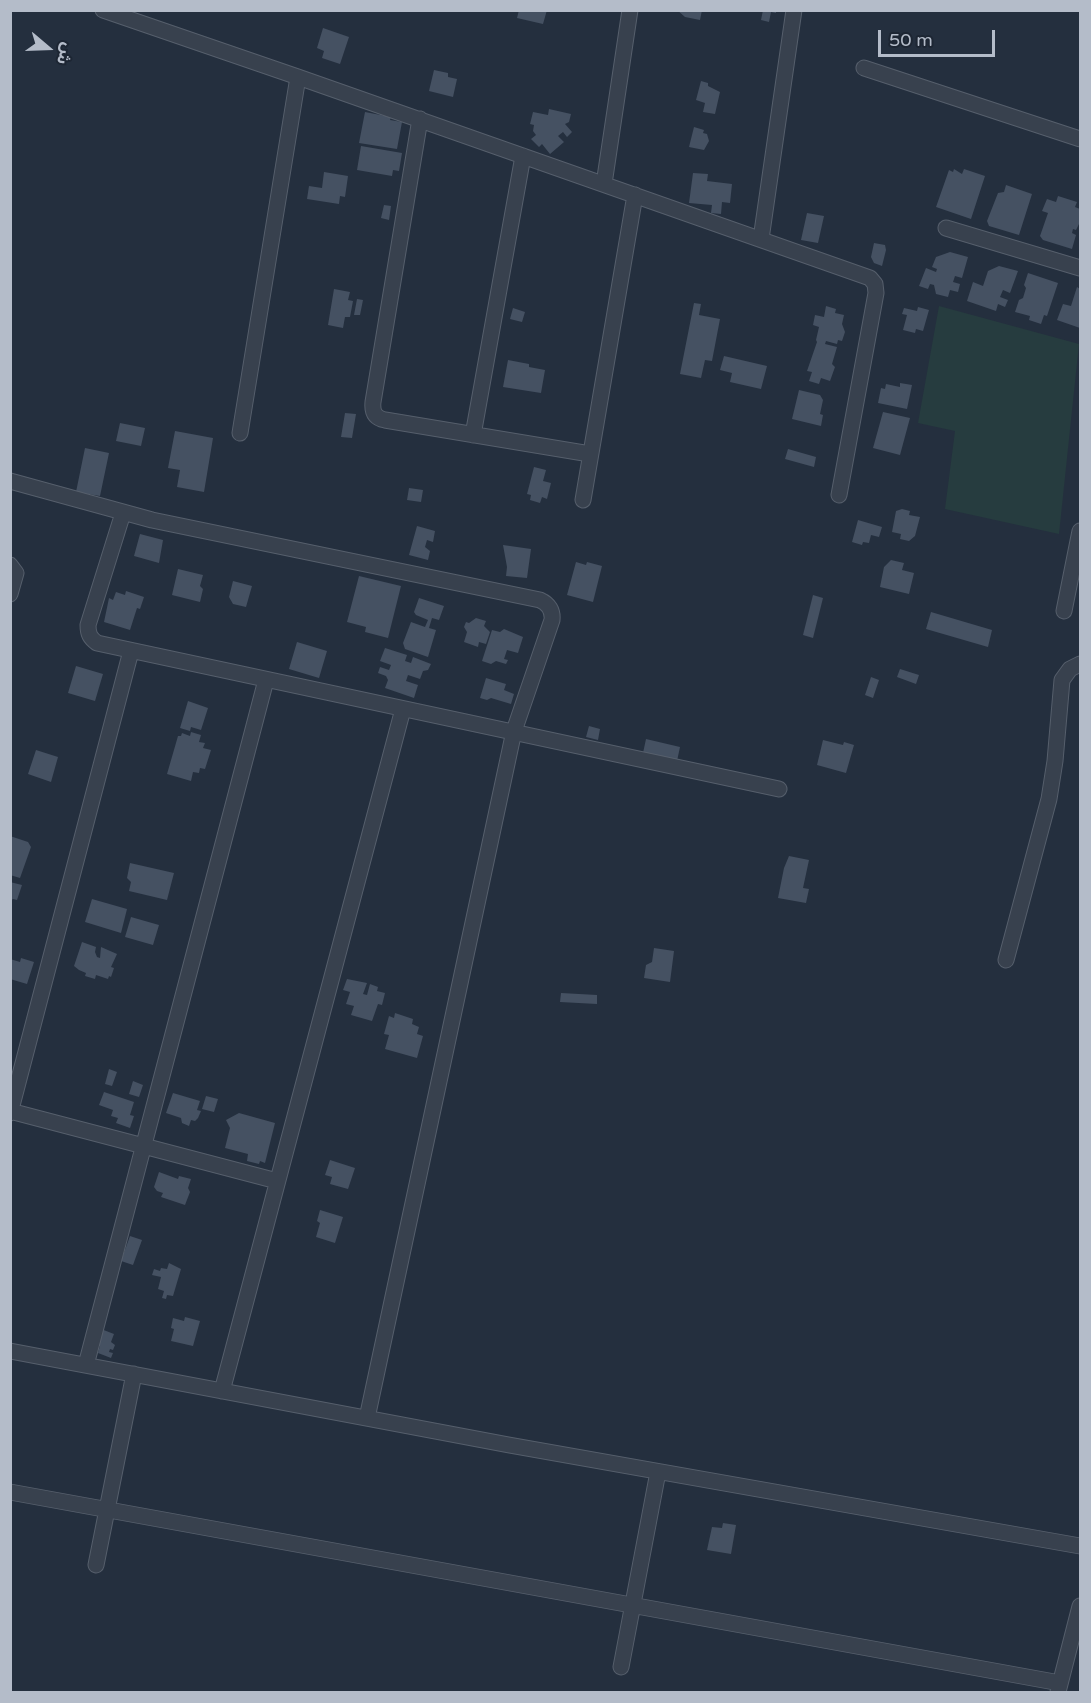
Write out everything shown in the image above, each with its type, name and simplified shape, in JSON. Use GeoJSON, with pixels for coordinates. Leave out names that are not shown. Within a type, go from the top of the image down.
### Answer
{"type":"FeatureCollection","features":[{"type":"Feature","properties":{"kind":"street"},"geometry":{"type":"LineString","coordinates":[[103,10],[866,276],[875,284],[876,293],[839,495]]}},
{"type":"Feature","properties":{"kind":"street"},"geometry":{"type":"LineString","coordinates":[[604,184],[630,10]]}},
{"type":"Feature","properties":{"kind":"street"},"geometry":{"type":"LineString","coordinates":[[761,239],[794,10]]}},
{"type":"Feature","properties":{"kind":"street"},"geometry":{"type":"LineString","coordinates":[[864,68],[1080,139]]}},
{"type":"Feature","properties":{"kind":"street"},"geometry":{"type":"LineString","coordinates":[[240,433],[298,77]]}},
{"type":"Feature","properties":{"kind":"street"},"geometry":{"type":"LineString","coordinates":[[420,119],[373,412],[380,419],[590,454]]}},
{"type":"Feature","properties":{"kind":"street"},"geometry":{"type":"LineString","coordinates":[[473,435],[523,156]]}},
{"type":"Feature","properties":{"kind":"street"},"geometry":{"type":"LineString","coordinates":[[583,500],[635,195]]}},
{"type":"Feature","properties":{"kind":"street"},"geometry":{"type":"LineString","coordinates":[[946,228],[1080,268]]}},
{"type":"Feature","properties":{"kind":"street"},"geometry":{"type":"LineString","coordinates":[[10,481],[123,513],[545,602],[551,610],[552,620],[514,731],[367,1418]]}},
{"type":"Feature","properties":{"kind":"street"},"geometry":{"type":"LineString","coordinates":[[123,513],[88,625],[88,633],[97,643],[779,789]]}},
{"type":"Feature","properties":{"kind":"street"},"geometry":{"type":"LineString","coordinates":[[1064,611],[1080,531]]}},
{"type":"Feature","properties":{"kind":"street"},"geometry":{"type":"LineString","coordinates":[[10,565],[16,573],[10,594]]}},
{"type":"Feature","properties":{"kind":"street"},"geometry":{"type":"LineString","coordinates":[[131,651],[11,1112],[278,1180]]}},
{"type":"Feature","properties":{"kind":"street"},"geometry":{"type":"LineString","coordinates":[[1006,960],[1049,799],[1062,680],[1070,669],[1080,664]]}},
{"type":"Feature","properties":{"kind":"street"},"geometry":{"type":"LineString","coordinates":[[86,1365],[266,680]]}},
{"type":"Feature","properties":{"kind":"street"},"geometry":{"type":"LineString","coordinates":[[222,1390],[403,708]]}},
{"type":"Feature","properties":{"kind":"street"},"geometry":{"type":"LineString","coordinates":[[10,1351],[658,1472],[1080,1546]]}},
{"type":"Feature","properties":{"kind":"street"},"geometry":{"type":"LineString","coordinates":[[96,1565],[134,1374]]}},
{"type":"Feature","properties":{"kind":"street"},"geometry":{"type":"LineString","coordinates":[[621,1666],[658,1472]]}},
{"type":"Feature","properties":{"kind":"street"},"geometry":{"type":"LineString","coordinates":[[10,1492],[632,1606],[1059,1688],[1080,1605]]}},
{"type":"Feature","properties":{"kind":"green space"},"geometry":{"type":"Polygon","coordinates":[[[939,306],[1079,344],[1059,534],[945,509],[955,431],[918,423],[939,306]]]}},
{"type":"Feature","properties":{"kind":"building"},"geometry":{"type":"Polygon","coordinates":[[[519,10],[547,10],[543,24],[517,18],[519,10]]]}},
{"type":"Feature","properties":{"kind":"building"},"geometry":{"type":"Polygon","coordinates":[[[677,10],[702,10],[700,20],[685,17],[677,10]]]}},
{"type":"Feature","properties":{"kind":"building"},"geometry":{"type":"Polygon","coordinates":[[[763,10],[776,10],[776,13],[771,12],[769,22],[761,20],[763,10]]]}},
{"type":"Feature","properties":{"kind":"building"},"geometry":{"type":"Polygon","coordinates":[[[323,28],[349,37],[340,64],[322,58],[324,51],[317,48],[323,28]]]}},
{"type":"Feature","properties":{"kind":"building"},"geometry":{"type":"Polygon","coordinates":[[[434,70],[448,73],[448,77],[457,79],[453,97],[429,91],[434,70]]]}},
{"type":"Feature","properties":{"kind":"building"},"geometry":{"type":"Polygon","coordinates":[[[701,81],[720,92],[715,114],[703,112],[705,103],[696,100],[701,81]]]}},
{"type":"Feature","properties":{"kind":"building"},"geometry":{"type":"Polygon","coordinates":[[[549,109],[571,114],[569,122],[565,124],[572,132],[567,137],[563,132],[558,136],[564,142],[550,154],[542,144],[539,147],[531,139],[536,135],[533,131],[534,125],[530,124],[533,112],[548,115],[549,109]]]}},
{"type":"Feature","properties":{"kind":"building"},"geometry":{"type":"Polygon","coordinates":[[[365,112],[391,117],[390,120],[402,122],[397,149],[359,143],[365,112]]]}},
{"type":"Feature","properties":{"kind":"building"},"geometry":{"type":"Polygon","coordinates":[[[694,127],[704,130],[703,133],[707,134],[709,141],[704,150],[689,147],[694,127]]]}},
{"type":"Feature","properties":{"kind":"building"},"geometry":{"type":"Polygon","coordinates":[[[361,146],[402,153],[399,171],[393,170],[392,176],[357,170],[361,146]]]}},
{"type":"Feature","properties":{"kind":"building"},"geometry":{"type":"Polygon","coordinates":[[[954,169],[962,174],[964,169],[985,176],[971,219],[936,207],[949,170],[953,172],[954,169]]]}},
{"type":"Feature","properties":{"kind":"building"},"geometry":{"type":"Polygon","coordinates":[[[324,172],[348,176],[345,197],[340,196],[339,204],[307,199],[309,186],[322,188],[324,172]]]}},
{"type":"Feature","properties":{"kind":"building"},"geometry":{"type":"Polygon","coordinates":[[[693,173],[708,174],[707,181],[732,184],[730,203],[722,202],[721,214],[711,213],[712,205],[689,203],[693,173]]]}},
{"type":"Feature","properties":{"kind":"building"},"geometry":{"type":"Polygon","coordinates":[[[1006,185],[1032,194],[1019,235],[989,226],[987,221],[998,193],[1004,192],[1006,185]]]}},
{"type":"Feature","properties":{"kind":"building"},"geometry":{"type":"Polygon","coordinates":[[[1058,196],[1077,202],[1075,207],[1080,209],[1080,222],[1072,233],[1076,235],[1072,249],[1043,240],[1040,236],[1048,213],[1042,211],[1047,199],[1056,202],[1058,196]]]}},
{"type":"Feature","properties":{"kind":"building"},"geometry":{"type":"Polygon","coordinates":[[[384,205],[391,206],[389,220],[381,218],[384,205]]]}},
{"type":"Feature","properties":{"kind":"building"},"geometry":{"type":"Polygon","coordinates":[[[807,213],[824,216],[818,243],[801,240],[807,213]]]}},
{"type":"Feature","properties":{"kind":"building"},"geometry":{"type":"Polygon","coordinates":[[[874,243],[885,245],[882,266],[874,263],[871,257],[874,243]]]}},
{"type":"Feature","properties":{"kind":"building"},"geometry":{"type":"Polygon","coordinates":[[[950,252],[968,257],[962,278],[955,276],[953,282],[960,284],[958,292],[950,290],[948,297],[936,294],[934,285],[930,284],[928,289],[919,286],[926,268],[936,272],[937,269],[932,267],[936,257],[950,252]]]}},
{"type":"Feature","properties":{"kind":"building"},"geometry":{"type":"Polygon","coordinates":[[[999,266],[1018,271],[1010,293],[1003,290],[1000,297],[1008,300],[1005,307],[998,304],[996,311],[967,301],[973,282],[983,286],[988,271],[999,266]]]}},
{"type":"Feature","properties":{"kind":"building"},"geometry":{"type":"Polygon","coordinates":[[[1028,273],[1058,283],[1047,316],[1044,315],[1041,324],[1029,320],[1030,316],[1015,312],[1019,300],[1023,298],[1028,273]]]}},
{"type":"Feature","properties":{"kind":"building"},"geometry":{"type":"Polygon","coordinates":[[[1077,287],[1080,289],[1080,328],[1057,320],[1063,304],[1071,306],[1077,287]]]}},
{"type":"Feature","properties":{"kind":"building"},"geometry":{"type":"Polygon","coordinates":[[[334,289],[350,292],[348,300],[353,301],[350,317],[345,317],[343,328],[328,325],[334,289]]]}},
{"type":"Feature","properties":{"kind":"building"},"geometry":{"type":"Polygon","coordinates":[[[357,299],[363,300],[360,315],[354,315],[357,299]]]}},
{"type":"Feature","properties":{"kind":"building"},"geometry":{"type":"Polygon","coordinates":[[[694,303],[701,304],[699,315],[720,319],[712,361],[705,360],[701,378],[680,374],[694,303]]]}},
{"type":"Feature","properties":{"kind":"building"},"geometry":{"type":"Polygon","coordinates":[[[826,306],[836,309],[835,313],[844,315],[842,324],[845,332],[842,341],[838,340],[837,344],[826,341],[825,344],[837,347],[832,364],[835,367],[830,381],[821,378],[819,384],[809,381],[812,372],[807,371],[817,342],[819,327],[813,325],[815,315],[824,317],[826,306]]]}},
{"type":"Feature","properties":{"kind":"building"},"geometry":{"type":"Polygon","coordinates":[[[918,307],[929,310],[923,331],[916,329],[915,333],[903,330],[907,315],[902,314],[904,308],[917,311],[918,307]]]}},
{"type":"Feature","properties":{"kind":"building"},"geometry":{"type":"Polygon","coordinates":[[[513,308],[525,312],[522,322],[510,319],[513,308]]]}},
{"type":"Feature","properties":{"kind":"building"},"geometry":{"type":"Polygon","coordinates":[[[724,356],[767,366],[761,389],[730,382],[732,373],[720,370],[724,356]]]}},
{"type":"Feature","properties":{"kind":"building"},"geometry":{"type":"Polygon","coordinates":[[[508,360],[545,370],[541,393],[503,387],[508,360]]]}},
{"type":"Feature","properties":{"kind":"building"},"geometry":{"type":"Polygon","coordinates":[[[900,383],[912,385],[907,409],[878,403],[881,388],[885,389],[886,384],[900,387],[900,383]]]}},
{"type":"Feature","properties":{"kind":"building"},"geometry":{"type":"Polygon","coordinates":[[[799,390],[820,395],[823,400],[820,414],[823,415],[821,426],[792,419],[799,390]]]}},
{"type":"Feature","properties":{"kind":"building"},"geometry":{"type":"Polygon","coordinates":[[[883,412],[910,418],[900,455],[873,448],[883,412]]]}},
{"type":"Feature","properties":{"kind":"building"},"geometry":{"type":"Polygon","coordinates":[[[345,413],[356,414],[352,438],[341,437],[345,413]]]}},
{"type":"Feature","properties":{"kind":"building"},"geometry":{"type":"Polygon","coordinates":[[[120,423],[145,428],[141,446],[116,441],[120,423]]]}},
{"type":"Feature","properties":{"kind":"building"},"geometry":{"type":"Polygon","coordinates":[[[175,431],[213,438],[204,492],[177,487],[180,470],[168,468],[175,431]]]}},
{"type":"Feature","properties":{"kind":"building"},"geometry":{"type":"Polygon","coordinates":[[[85,448],[109,453],[100,496],[76,492],[85,448]]]}},
{"type":"Feature","properties":{"kind":"building"},"geometry":{"type":"Polygon","coordinates":[[[788,449],[816,457],[814,467],[785,459],[788,449]]]}},
{"type":"Feature","properties":{"kind":"building"},"geometry":{"type":"Polygon","coordinates":[[[534,467],[546,470],[543,481],[551,483],[547,499],[542,497],[540,503],[530,500],[531,495],[527,494],[534,467]]]}},
{"type":"Feature","properties":{"kind":"building"},"geometry":{"type":"Polygon","coordinates":[[[409,488],[423,490],[421,502],[407,500],[409,488]]]}},
{"type":"Feature","properties":{"kind":"building"},"geometry":{"type":"Polygon","coordinates":[[[902,509],[910,511],[909,515],[920,517],[915,536],[909,541],[900,539],[901,534],[892,532],[896,511],[902,509]]]}},
{"type":"Feature","properties":{"kind":"building"},"geometry":{"type":"Polygon","coordinates":[[[858,520],[882,527],[879,537],[871,535],[869,543],[863,542],[862,545],[852,542],[858,520]]]}},
{"type":"Feature","properties":{"kind":"building"},"geometry":{"type":"Polygon","coordinates":[[[417,526],[435,531],[433,542],[427,540],[425,547],[430,551],[428,560],[409,555],[417,526]]]}},
{"type":"Feature","properties":{"kind":"building"},"geometry":{"type":"Polygon","coordinates":[[[140,534],[163,540],[159,563],[134,556],[140,534]]]}},
{"type":"Feature","properties":{"kind":"building"},"geometry":{"type":"Polygon","coordinates":[[[503,545],[531,549],[527,578],[506,576],[507,567],[503,545]]]}},
{"type":"Feature","properties":{"kind":"building"},"geometry":{"type":"Polygon","coordinates":[[[891,560],[904,563],[902,570],[914,573],[909,594],[880,587],[884,567],[891,560]]]}},
{"type":"Feature","properties":{"kind":"building"},"geometry":{"type":"Polygon","coordinates":[[[576,562],[602,566],[593,602],[567,595],[576,562]]]}},
{"type":"Feature","properties":{"kind":"building"},"geometry":{"type":"Polygon","coordinates":[[[178,569],[203,575],[200,602],[172,595],[178,569]]]}},
{"type":"Feature","properties":{"kind":"building"},"geometry":{"type":"Polygon","coordinates":[[[359,576],[401,586],[388,638],[365,632],[366,627],[347,622],[359,576]]]}},
{"type":"Feature","properties":{"kind":"building"},"geometry":{"type":"Polygon","coordinates":[[[233,581],[252,586],[246,607],[233,604],[229,597],[233,581]]]}},
{"type":"Feature","properties":{"kind":"building"},"geometry":{"type":"Polygon","coordinates":[[[126,591],[144,597],[140,609],[137,608],[130,630],[104,622],[109,598],[113,600],[116,592],[125,595],[126,591]]]}},
{"type":"Feature","properties":{"kind":"building"},"geometry":{"type":"Polygon","coordinates":[[[813,595],[823,598],[813,638],[803,635],[813,595]]]}},
{"type":"Feature","properties":{"kind":"building"},"geometry":{"type":"Polygon","coordinates":[[[419,598],[444,606],[439,620],[432,618],[429,628],[436,630],[428,657],[405,649],[403,643],[411,622],[425,627],[428,620],[414,612],[419,598]]]}},
{"type":"Feature","properties":{"kind":"building"},"geometry":{"type":"Polygon","coordinates":[[[931,612],[992,630],[988,647],[926,629],[931,612]]]}},
{"type":"Feature","properties":{"kind":"building"},"geometry":{"type":"Polygon","coordinates":[[[476,618],[486,621],[484,626],[490,632],[486,644],[479,642],[478,647],[464,642],[467,632],[464,627],[466,622],[469,623],[476,618]]]}},
{"type":"Feature","properties":{"kind":"building"},"geometry":{"type":"Polygon","coordinates":[[[504,629],[523,637],[518,653],[507,650],[504,659],[508,660],[506,664],[496,661],[491,664],[482,661],[492,630],[500,632],[504,629]]]}},
{"type":"Feature","properties":{"kind":"building"},"geometry":{"type":"Polygon","coordinates":[[[297,642],[327,651],[319,678],[289,669],[297,642]]]}},
{"type":"Feature","properties":{"kind":"building"},"geometry":{"type":"Polygon","coordinates":[[[385,648],[407,655],[405,661],[411,663],[413,657],[431,664],[428,670],[423,671],[420,679],[408,675],[406,681],[418,685],[414,698],[385,688],[388,680],[386,676],[378,673],[380,667],[389,670],[391,665],[380,661],[385,648]]]}},
{"type":"Feature","properties":{"kind":"building"},"geometry":{"type":"Polygon","coordinates":[[[76,666],[103,674],[95,701],[68,693],[76,666]]]}},
{"type":"Feature","properties":{"kind":"building"},"geometry":{"type":"Polygon","coordinates":[[[900,669],[919,675],[916,684],[897,677],[900,669]]]}},
{"type":"Feature","properties":{"kind":"building"},"geometry":{"type":"Polygon","coordinates":[[[871,677],[879,680],[873,698],[865,695],[871,677]]]}},
{"type":"Feature","properties":{"kind":"building"},"geometry":{"type":"Polygon","coordinates":[[[486,678],[506,684],[504,690],[514,694],[511,704],[491,698],[487,700],[480,698],[486,678]]]}},
{"type":"Feature","properties":{"kind":"building"},"geometry":{"type":"Polygon","coordinates":[[[188,701],[208,708],[201,730],[191,727],[190,731],[180,728],[188,701]]]}},
{"type":"Feature","properties":{"kind":"building"},"geometry":{"type":"Polygon","coordinates":[[[589,726],[600,729],[598,740],[586,737],[589,726]]]}},
{"type":"Feature","properties":{"kind":"building"},"geometry":{"type":"Polygon","coordinates":[[[191,732],[201,735],[199,742],[205,743],[203,748],[211,750],[205,769],[200,768],[199,773],[193,772],[191,781],[167,774],[178,736],[182,733],[190,736],[191,732]]]}},
{"type":"Feature","properties":{"kind":"building"},"geometry":{"type":"Polygon","coordinates":[[[646,739],[680,747],[677,761],[643,753],[646,739]]]}},
{"type":"Feature","properties":{"kind":"building"},"geometry":{"type":"Polygon","coordinates":[[[823,740],[854,745],[846,773],[817,765],[823,740]]]}},
{"type":"Feature","properties":{"kind":"building"},"geometry":{"type":"Polygon","coordinates":[[[36,750],[58,757],[51,782],[28,774],[36,750]]]}},
{"type":"Feature","properties":{"kind":"building"},"geometry":{"type":"Polygon","coordinates":[[[10,836],[28,842],[31,847],[20,878],[10,875],[10,836]]]}},
{"type":"Feature","properties":{"kind":"building"},"geometry":{"type":"Polygon","coordinates":[[[789,856],[809,860],[803,888],[809,889],[806,903],[778,898],[789,856]]]}},
{"type":"Feature","properties":{"kind":"building"},"geometry":{"type":"Polygon","coordinates":[[[130,863],[174,873],[167,900],[129,891],[131,882],[127,878],[130,863]]]}},
{"type":"Feature","properties":{"kind":"building"},"geometry":{"type":"Polygon","coordinates":[[[10,882],[22,885],[17,900],[10,901],[10,882]]]}},
{"type":"Feature","properties":{"kind":"building"},"geometry":{"type":"Polygon","coordinates":[[[92,899],[127,909],[121,933],[85,922],[92,899]]]}},
{"type":"Feature","properties":{"kind":"building"},"geometry":{"type":"Polygon","coordinates":[[[131,917],[159,925],[153,945],[125,937],[131,917]]]}},
{"type":"Feature","properties":{"kind":"building"},"geometry":{"type":"Polygon","coordinates":[[[82,942],[96,947],[97,957],[100,958],[101,947],[117,954],[111,967],[114,968],[111,977],[109,976],[108,979],[96,975],[95,979],[85,976],[86,973],[74,966],[82,942]]]}},
{"type":"Feature","properties":{"kind":"building"},"geometry":{"type":"Polygon","coordinates":[[[654,948],[674,951],[670,982],[644,978],[646,965],[652,962],[654,948]]]}},
{"type":"Feature","properties":{"kind":"building"},"geometry":{"type":"Polygon","coordinates":[[[21,958],[34,962],[27,984],[10,979],[10,959],[20,962],[21,958]]]}},
{"type":"Feature","properties":{"kind":"building"},"geometry":{"type":"Polygon","coordinates":[[[347,979],[367,983],[363,994],[367,995],[370,984],[378,987],[377,991],[385,993],[382,1005],[378,1004],[372,1021],[351,1015],[354,1006],[346,1004],[350,992],[343,990],[347,979]]]}},
{"type":"Feature","properties":{"kind":"building"},"geometry":{"type":"Polygon","coordinates":[[[561,993],[597,995],[597,1004],[560,1002],[561,993]]]}},
{"type":"Feature","properties":{"kind":"building"},"geometry":{"type":"Polygon","coordinates":[[[395,1013],[413,1019],[412,1024],[419,1027],[417,1034],[423,1036],[417,1058],[385,1049],[389,1035],[384,1034],[389,1016],[394,1018],[395,1013]]]}},
{"type":"Feature","properties":{"kind":"building"},"geometry":{"type":"Polygon","coordinates":[[[109,1069],[117,1072],[112,1086],[105,1084],[109,1069]]]}},
{"type":"Feature","properties":{"kind":"building"},"geometry":{"type":"Polygon","coordinates":[[[133,1081],[143,1085],[139,1097],[129,1094],[133,1081]]]}},
{"type":"Feature","properties":{"kind":"building"},"geometry":{"type":"Polygon","coordinates":[[[104,1092],[134,1102],[130,1115],[134,1116],[130,1128],[116,1123],[118,1118],[111,1116],[113,1110],[99,1105],[104,1092]]]}},
{"type":"Feature","properties":{"kind":"building"},"geometry":{"type":"Polygon","coordinates":[[[173,1093],[200,1101],[197,1110],[201,1111],[198,1118],[195,1121],[191,1120],[189,1126],[182,1123],[181,1118],[166,1113],[173,1093]]]}},
{"type":"Feature","properties":{"kind":"building"},"geometry":{"type":"Polygon","coordinates":[[[206,1096],[218,1099],[214,1112],[202,1109],[206,1096]]]}},
{"type":"Feature","properties":{"kind":"building"},"geometry":{"type":"Polygon","coordinates":[[[239,1113],[275,1123],[265,1163],[247,1161],[248,1154],[225,1148],[230,1128],[226,1120],[239,1113]]]}},
{"type":"Feature","properties":{"kind":"building"},"geometry":{"type":"Polygon","coordinates":[[[330,1160],[355,1168],[348,1189],[330,1184],[332,1177],[325,1175],[330,1160]]]}},
{"type":"Feature","properties":{"kind":"building"},"geometry":{"type":"Polygon","coordinates":[[[159,1172],[178,1179],[179,1176],[191,1179],[188,1188],[190,1192],[185,1205],[161,1197],[163,1193],[154,1187],[159,1172]]]}},
{"type":"Feature","properties":{"kind":"building"},"geometry":{"type":"Polygon","coordinates":[[[320,1210],[343,1217],[335,1243],[316,1237],[320,1223],[317,1221],[320,1210]]]}},
{"type":"Feature","properties":{"kind":"building"},"geometry":{"type":"Polygon","coordinates":[[[130,1236],[142,1240],[133,1265],[121,1261],[130,1236]]]}},
{"type":"Feature","properties":{"kind":"building"},"geometry":{"type":"Polygon","coordinates":[[[169,1263],[181,1269],[173,1296],[167,1295],[166,1299],[162,1298],[164,1291],[158,1289],[161,1277],[152,1275],[154,1269],[160,1271],[161,1268],[167,1269],[169,1263]]]}},
{"type":"Feature","properties":{"kind":"building"},"geometry":{"type":"Polygon","coordinates":[[[185,1317],[200,1321],[193,1346],[171,1341],[174,1329],[171,1328],[173,1318],[184,1321],[185,1317]]]}},
{"type":"Feature","properties":{"kind":"building"},"geometry":{"type":"Polygon","coordinates":[[[101,1329],[114,1334],[111,1342],[115,1345],[109,1352],[113,1353],[111,1358],[98,1353],[100,1346],[97,1343],[101,1329]]]}},
{"type":"Feature","properties":{"kind":"building"},"geometry":{"type":"Polygon","coordinates":[[[723,1523],[736,1525],[731,1554],[707,1550],[712,1527],[722,1528],[723,1523]]]}}]}
